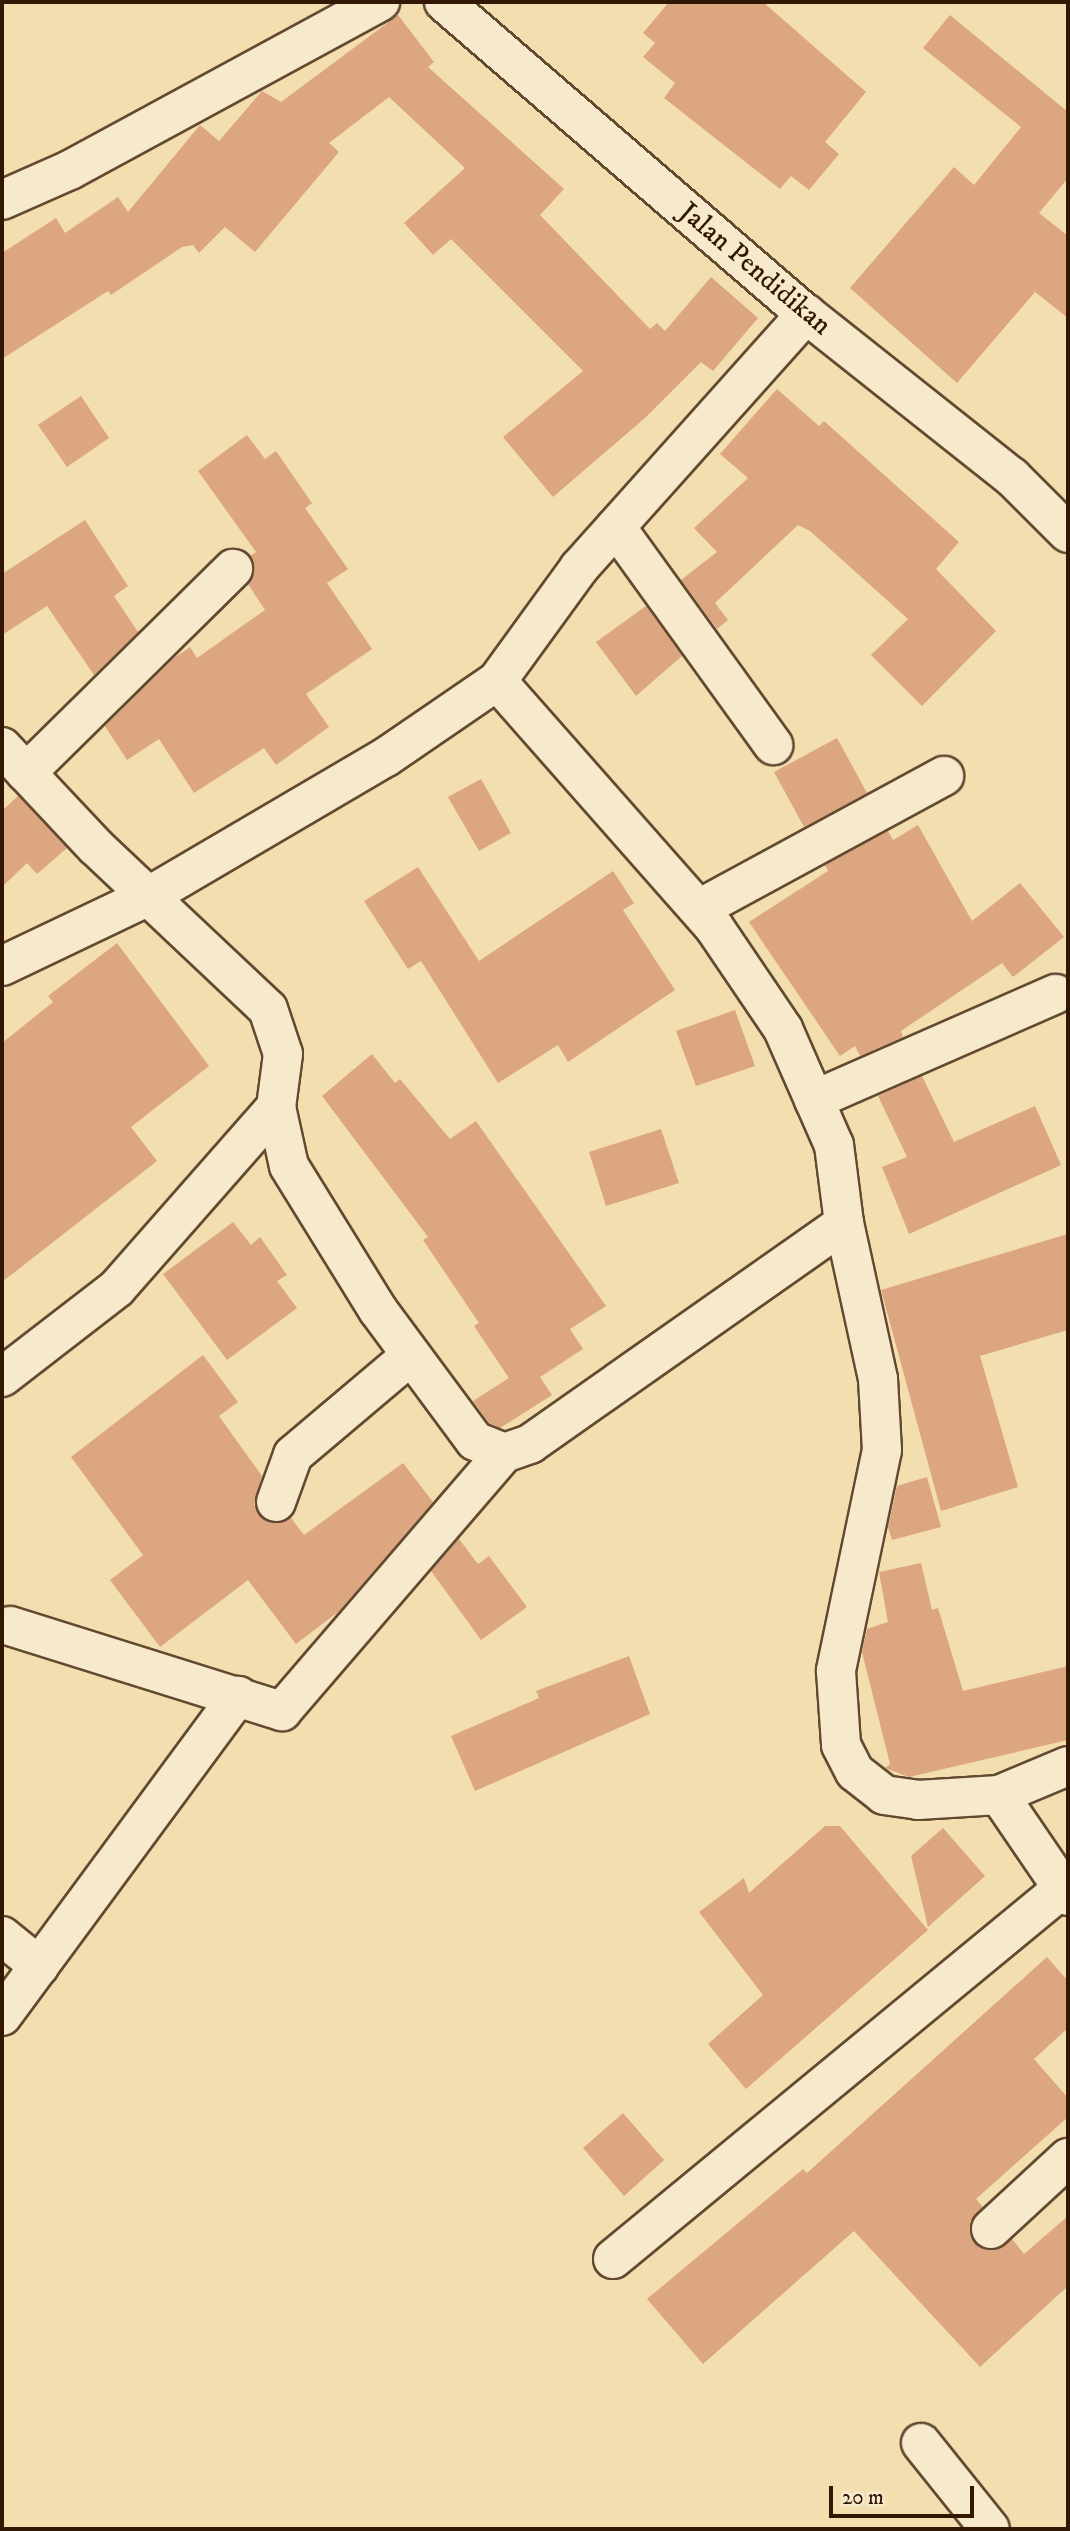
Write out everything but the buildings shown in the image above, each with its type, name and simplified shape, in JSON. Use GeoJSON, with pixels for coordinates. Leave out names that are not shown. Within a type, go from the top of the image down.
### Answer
{"type":"FeatureCollection","features":[{"type":"Feature","properties":{"kind":"street"},"geometry":{"type":"LineString","coordinates":[[2,200],[70,170],[380,2]]}},
{"type":"Feature","properties":{"kind":"street","name":"Jalan Pendidikan"},"geometry":{"type":"LineString","coordinates":[[444,2],[806,314],[1012,477],[1068,533]]}},
{"type":"Feature","properties":{"kind":"street"},"geometry":{"type":"LineString","coordinates":[[2,967],[149,896],[386,757],[497,681],[579,568],[806,314]]}},
{"type":"Feature","properties":{"kind":"street"},"geometry":{"type":"LineString","coordinates":[[615,527],[773,745]]}},
{"type":"Feature","properties":{"kind":"street"},"geometry":{"type":"LineString","coordinates":[[233,569],[14,760],[149,896],[268,1009],[283,1054],[276,1107],[289,1166],[410,1356],[475,1441],[503,1454]]}},
{"type":"Feature","properties":{"kind":"street"},"geometry":{"type":"LineString","coordinates":[[497,681],[699,909],[783,1029],[834,1145],[844,1223],[878,1379],[881,1450],[836,1671],[841,1745],[855,1772],[884,1795],[918,1800],[999,1794],[1068,1766]]}},
{"type":"Feature","properties":{"kind":"street"},"geometry":{"type":"LineString","coordinates":[[699,909],[944,776]]}},
{"type":"Feature","properties":{"kind":"street"},"geometry":{"type":"LineString","coordinates":[[814,1100],[1056,994]]}},
{"type":"Feature","properties":{"kind":"street"},"geometry":{"type":"LineString","coordinates":[[2,1377],[117,1288],[276,1107]]}},
{"type":"Feature","properties":{"kind":"street"},"geometry":{"type":"LineString","coordinates":[[10,1626],[282,1711],[503,1454],[530,1444],[844,1223]]}},
{"type":"Feature","properties":{"kind":"street"},"geometry":{"type":"LineString","coordinates":[[276,1502],[293,1455],[410,1356]]}},
{"type":"Feature","properties":{"kind":"street"},"geometry":{"type":"LineString","coordinates":[[2,2016],[238,1696]]}},
{"type":"Feature","properties":{"kind":"street"},"geometry":{"type":"LineString","coordinates":[[613,2259],[1065,1892],[999,1794]]}},
{"type":"Feature","properties":{"kind":"street"},"geometry":{"type":"LineString","coordinates":[[2,1936],[39,1966]]}},
{"type":"Feature","properties":{"kind":"street"},"geometry":{"type":"LineString","coordinates":[[991,2229],[1068,2158]]}},
{"type":"Feature","properties":{"kind":"street"},"geometry":{"type":"LineString","coordinates":[[921,2443],[990,2529]]}}]}
